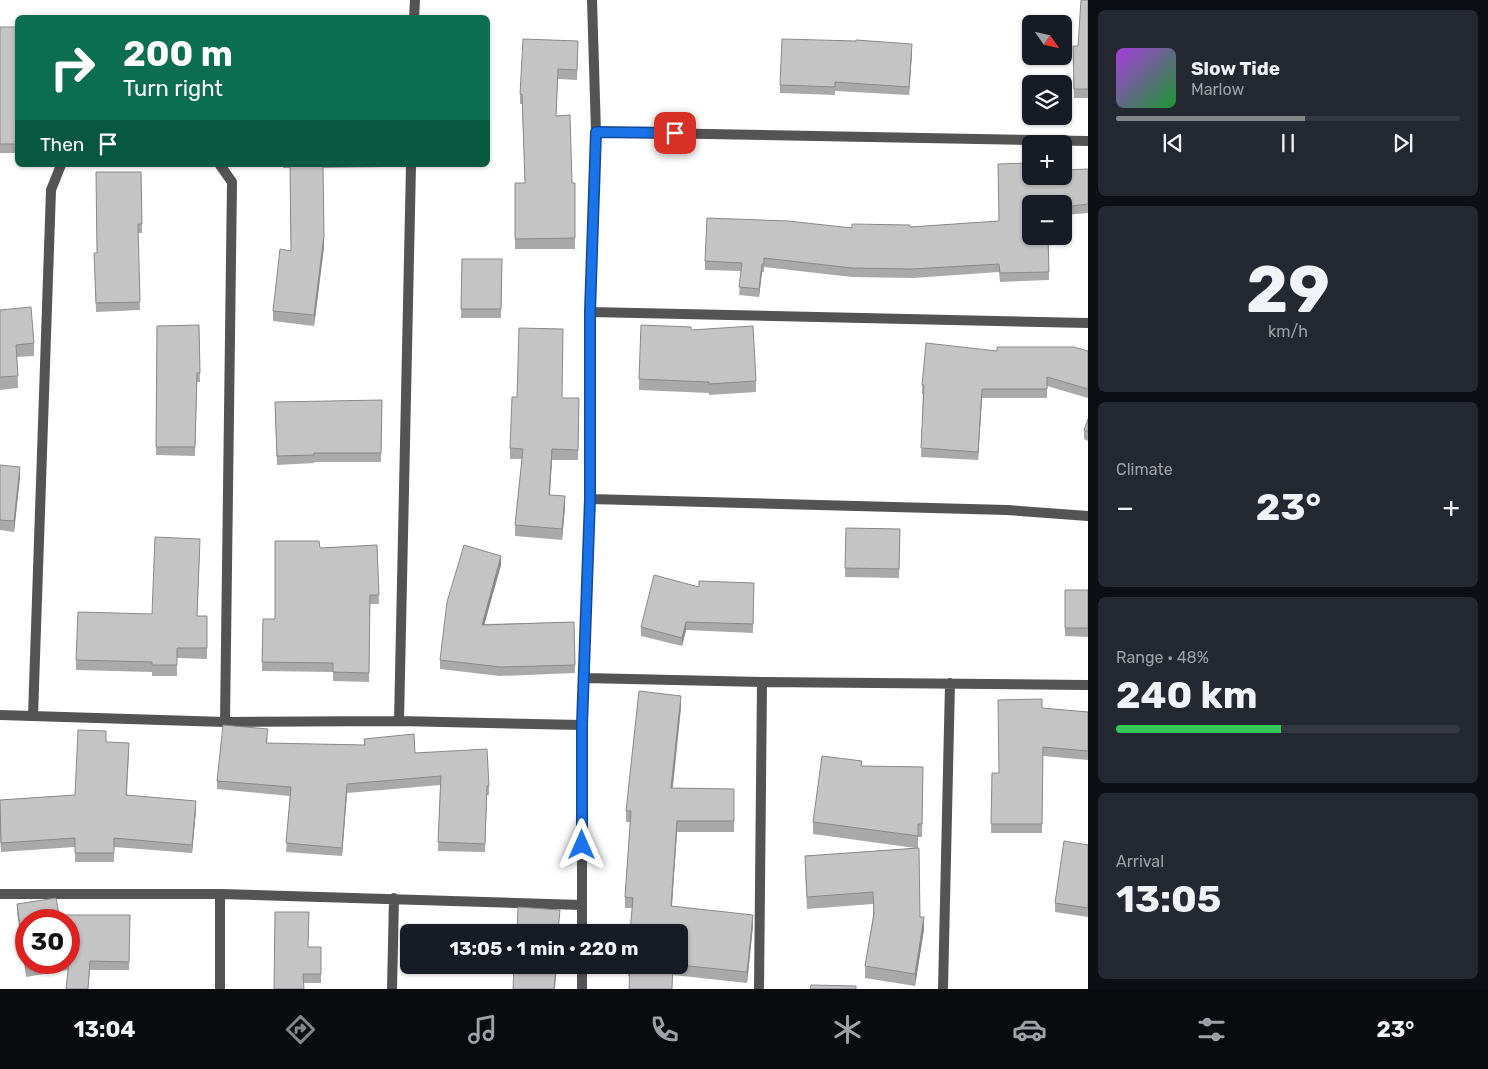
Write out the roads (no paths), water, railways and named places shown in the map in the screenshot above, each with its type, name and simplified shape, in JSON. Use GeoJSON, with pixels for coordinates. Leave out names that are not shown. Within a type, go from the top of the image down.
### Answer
{"type":"FeatureCollection","features":[{"type":"Feature","properties":{"kind":"street"},"geometry":{"type":"LineString","coordinates":[[414,15],[415,0]]}},
{"type":"Feature","properties":{"kind":"street"},"geometry":{"type":"LineString","coordinates":[[582,924],[582,725],[590,499],[590,312],[596,132],[592,0]]}},
{"type":"Feature","properties":{"kind":"street"},"geometry":{"type":"LineString","coordinates":[[596,132],[1088,141]]}},
{"type":"Feature","properties":{"kind":"street"},"geometry":{"type":"LineString","coordinates":[[34,716],[50,190],[60,167]]}},
{"type":"Feature","properties":{"kind":"street"},"geometry":{"type":"LineString","coordinates":[[221,167],[232,182],[225,722]]}},
{"type":"Feature","properties":{"kind":"street"},"geometry":{"type":"LineString","coordinates":[[400,721],[411,167]]}},
{"type":"Feature","properties":{"kind":"street"},"geometry":{"type":"LineString","coordinates":[[590,312],[1088,323]]}},
{"type":"Feature","properties":{"kind":"street"},"geometry":{"type":"LineString","coordinates":[[590,499],[1007,510],[1088,516]]}},
{"type":"Feature","properties":{"kind":"street"},"geometry":{"type":"LineString","coordinates":[[585,678],[762,682],[1088,685]]}},
{"type":"Feature","properties":{"kind":"street"},"geometry":{"type":"LineString","coordinates":[[759,989],[762,682]]}},
{"type":"Feature","properties":{"kind":"street"},"geometry":{"type":"LineString","coordinates":[[943,989],[950,683]]}},
{"type":"Feature","properties":{"kind":"street"},"geometry":{"type":"LineString","coordinates":[[0,715],[225,722],[400,721],[582,725]]}},
{"type":"Feature","properties":{"kind":"street"},"geometry":{"type":"LineString","coordinates":[[0,894],[220,894],[582,905]]}},
{"type":"Feature","properties":{"kind":"street"},"geometry":{"type":"LineString","coordinates":[[220,894],[220,989]]}},
{"type":"Feature","properties":{"kind":"street"},"geometry":{"type":"LineString","coordinates":[[392,989],[394,898]]}},
{"type":"Feature","properties":{"kind":"street"},"geometry":{"type":"LineString","coordinates":[[582,974],[582,989]]}}]}
